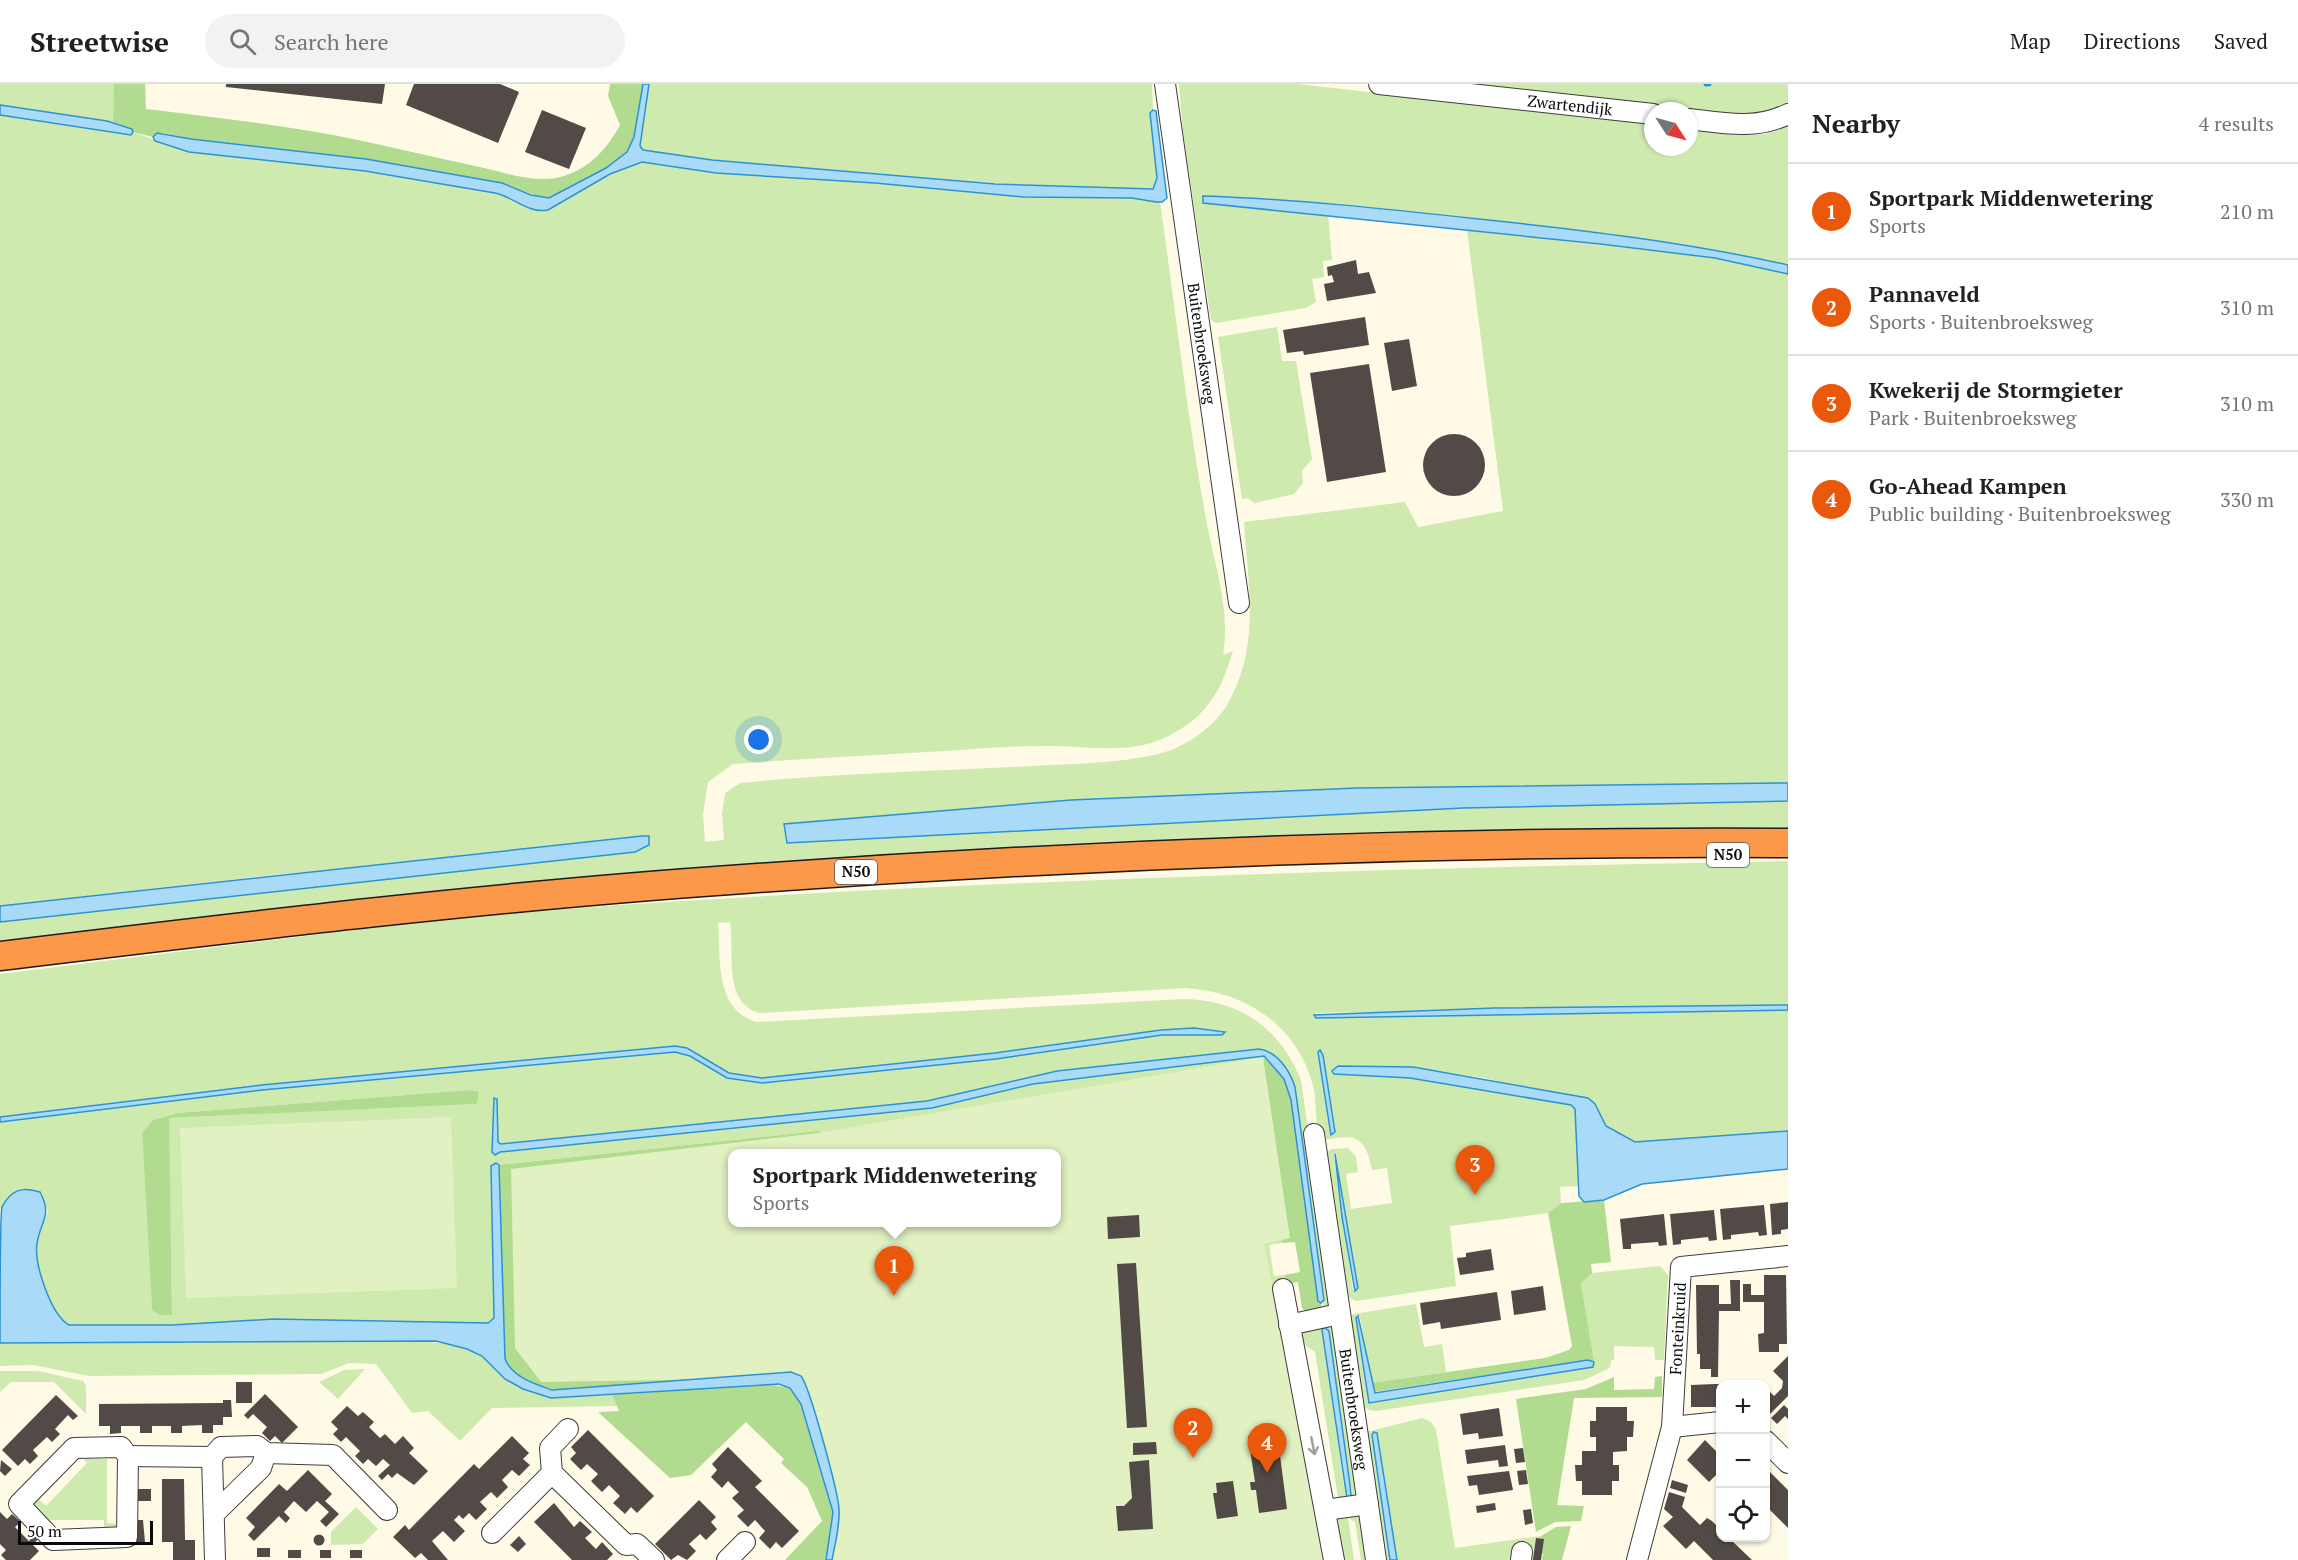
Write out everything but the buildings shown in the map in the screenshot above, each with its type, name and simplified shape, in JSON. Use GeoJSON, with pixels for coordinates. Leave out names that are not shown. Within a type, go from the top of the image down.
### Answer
{"type":"FeatureCollection","features":[{"type":"Feature","properties":{"kind":"highway","name":"N50"},"geometry":{"type":"LineString","coordinates":[[0,956],[484,902],[764,877],[1267,851],[1582,843],[1788,843]]}},
{"type":"Feature","properties":{"kind":"highway","name":"N50"},"geometry":{"type":"LineString","coordinates":[[0,966],[496,912],[743,891],[1003,874],[1281,862],[1581,855],[1788,855]]}},
{"type":"Feature","properties":{"kind":"street","name":"Buitenbroeksweg"},"geometry":{"type":"LineString","coordinates":[[1165,84],[1239,603]]}},
{"type":"Feature","properties":{"kind":"street","name":"Zwartendijk"},"geometry":{"type":"LineString","coordinates":[[1379,84],[1644,113]]}},
{"type":"Feature","properties":{"kind":"street"},"geometry":{"type":"LineString","coordinates":[[1698,119],[1744,126],[1776,120],[1788,114]]}},
{"type":"Feature","properties":{"kind":"street","name":"Buitenbroeksweg"},"geometry":{"type":"LineString","coordinates":[[1314,1134],[1376,1560]]}},
{"type":"Feature","properties":{"kind":"street","name":"Fonteinkruid"},"geometry":{"type":"LineString","coordinates":[[1637,1560],[1672,1427],[1681,1267],[1788,1256]]}},
{"type":"Feature","properties":{"kind":"street"},"geometry":{"type":"LineString","coordinates":[[1283,1289],[1334,1560]]}},
{"type":"Feature","properties":{"kind":"street"},"geometry":{"type":"LineString","coordinates":[[1289,1325],[1339,1314]]}},
{"type":"Feature","properties":{"kind":"street"},"geometry":{"type":"LineString","coordinates":[[1672,1427],[1716,1422]]}},
{"type":"Feature","properties":{"kind":"street"},"geometry":{"type":"LineString","coordinates":[[568,1429],[550,1448],[552,1473],[626,1545],[637,1544],[654,1560]]}},
{"type":"Feature","properties":{"kind":"street"},"geometry":{"type":"LineString","coordinates":[[1770,1445],[1788,1462]]}},
{"type":"Feature","properties":{"kind":"street"},"geometry":{"type":"LineString","coordinates":[[215,1560],[216,1512],[212,1457],[221,1447],[257,1446],[266,1453],[333,1455],[387,1510]]}},
{"type":"Feature","properties":{"kind":"street"},"geometry":{"type":"LineString","coordinates":[[121,1447],[128,1456],[127,1538],[53,1540],[19,1504],[74,1448],[121,1447]]}},
{"type":"Feature","properties":{"kind":"street"},"geometry":{"type":"LineString","coordinates":[[216,1512],[261,1468],[266,1453]]}},
{"type":"Feature","properties":{"kind":"street"},"geometry":{"type":"LineString","coordinates":[[128,1456],[212,1457]]}},
{"type":"Feature","properties":{"kind":"street"},"geometry":{"type":"LineString","coordinates":[[492,1533],[552,1473]]}},
{"type":"Feature","properties":{"kind":"street"},"geometry":{"type":"LineString","coordinates":[[1325,1510],[1368,1504]]}},
{"type":"Feature","properties":{"kind":"street"},"geometry":{"type":"LineString","coordinates":[[727,1560],[745,1542]]}},
{"type":"Feature","properties":{"kind":"green space"},"geometry":{"type":"Polygon","coordinates":[[[0,84],[114,84],[113,122],[0,105],[0,84]]]}},
{"type":"Feature","properties":{"kind":"green space"},"geometry":{"type":"Polygon","coordinates":[[[114,84],[145,84],[146,109],[309,131],[519,176],[547,179],[567,175],[586,165],[602,152],[620,125],[608,96],[610,84],[643,84],[636,131],[632,145],[627,152],[593,177],[565,192],[545,199],[502,183],[366,159],[191,139],[163,133],[153,137],[133,132],[132,129],[113,122],[114,84]]]}},
{"type":"Feature","properties":{"kind":"green space"},"geometry":{"type":"Polygon","coordinates":[[[649,84],[1152,84],[1153,110],[1150,113],[1157,179],[1155,187],[1149,190],[959,181],[769,166],[643,150],[640,146],[649,84]]]}},
{"type":"Feature","properties":{"kind":"green space"},"geometry":{"type":"Polygon","coordinates":[[[1179,84],[1298,84],[1644,123],[1644,156],[1698,156],[1698,129],[1752,135],[1765,134],[1788,126],[1788,265],[1671,243],[1553,227],[1339,205],[1203,196],[1204,203],[1328,215],[1332,260],[1323,261],[1324,277],[1312,279],[1316,302],[1306,308],[1216,323],[1211,320],[1183,132],[1179,84]]]}},
{"type":"Feature","properties":{"kind":"green space"},"geometry":{"type":"Polygon","coordinates":[[[1446,84],[1788,84],[1788,109],[1745,119],[1698,113],[1698,102],[1644,102],[1644,107],[1446,84]]]}},
{"type":"Feature","properties":{"kind":"green space"},"geometry":{"type":"Polygon","coordinates":[[[0,115],[130,135],[133,132],[189,152],[365,171],[505,195],[548,210],[610,174],[642,162],[716,173],[875,183],[1023,197],[1132,198],[1160,202],[1193,440],[1223,603],[1225,637],[1223,655],[1233,651],[1228,667],[1209,704],[1200,714],[1177,731],[1162,739],[1134,747],[1011,747],[733,764],[708,782],[703,814],[705,842],[724,840],[722,814],[725,793],[740,783],[1102,762],[1140,758],[1179,747],[1217,719],[1238,683],[1245,661],[1250,615],[1244,522],[1405,502],[1418,527],[1503,511],[1467,230],[1715,258],[1788,274],[1788,783],[1357,788],[1071,800],[784,824],[787,843],[1463,808],[1788,801],[1788,831],[1488,842],[0,945],[0,922],[642,850],[281,874],[0,906],[0,115]]]}},
{"type":"Feature","properties":{"kind":"green space"},"geometry":{"type":"Polygon","coordinates":[[[1277,327],[1282,361],[1296,361],[1312,459],[1302,471],[1303,483],[1294,494],[1254,503],[1248,498],[1242,499],[1218,337],[1277,327]]]}},
{"type":"Feature","properties":{"kind":"green space"},"geometry":{"type":"Polygon","coordinates":[[[1788,861],[1788,1005],[1315,1013],[1316,1018],[1788,1010],[1788,1131],[1635,1142],[1606,1125],[1595,1104],[1484,1078],[1413,1067],[1338,1066],[1338,1074],[1410,1078],[1571,1105],[1575,1109],[1579,1186],[1560,1187],[1561,1203],[1548,1213],[1450,1226],[1456,1286],[1356,1301],[1343,1294],[1323,1155],[1331,1149],[1348,1148],[1356,1157],[1358,1172],[1346,1174],[1351,1209],[1392,1203],[1387,1168],[1372,1170],[1366,1150],[1357,1140],[1343,1137],[1323,1140],[1317,1122],[1314,1090],[1297,1048],[1268,1017],[1250,1005],[1208,991],[1186,988],[760,1013],[748,1007],[740,999],[735,987],[730,922],[718,923],[722,980],[733,1006],[742,1015],[756,1022],[1184,999],[1223,1005],[1256,1020],[1282,1046],[1301,1080],[1333,1307],[1322,1308],[1324,1300],[1293,1080],[1275,1056],[1259,1049],[1057,1071],[927,1101],[501,1144],[498,1142],[497,1100],[496,1155],[498,1152],[932,1108],[1033,1084],[1263,1056],[1282,1243],[1269,1245],[1274,1276],[1285,1275],[1286,1284],[1274,1286],[1276,1310],[1175,1324],[1114,1145],[1061,1151],[1061,1149],[760,1149],[818,1131],[499,1165],[496,1163],[491,1167],[494,1319],[488,1323],[273,1319],[172,1325],[69,1325],[50,1301],[39,1266],[36,1243],[48,1211],[40,1192],[26,1189],[16,1191],[0,1210],[0,1122],[262,1090],[675,1052],[690,1056],[727,1078],[762,1083],[996,1059],[1162,1035],[1222,1035],[1222,1030],[1161,1030],[995,1053],[762,1078],[729,1073],[687,1048],[675,1046],[262,1085],[0,1117],[0,974],[397,925],[556,910],[780,895],[1068,881],[1356,871],[1788,861]],[[1320,1050],[1330,1132],[1335,1132],[1323,1055],[1320,1050]],[[470,1090],[177,1113],[153,1120],[142,1133],[152,1310],[172,1314],[168,1118],[477,1104],[479,1093],[470,1090]],[[1336,1154],[1334,1156],[1353,1290],[1356,1291],[1357,1288],[1336,1154]]]}},
{"type":"Feature","properties":{"kind":"green space"},"geometry":{"type":"Polygon","coordinates":[[[1263,1056],[1284,1079],[1291,1100],[1322,1308],[1306,1312],[1302,1308],[1298,1282],[1286,1284],[1285,1275],[1300,1272],[1295,1242],[1282,1243],[1263,1056]]]}},
{"type":"Feature","properties":{"kind":"green space"},"geometry":{"type":"Polygon","coordinates":[[[1263,1057],[1290,1238],[1264,1244],[1300,1420],[1323,1560],[829,1560],[837,1514],[797,1378],[541,1382],[515,1348],[511,1169],[818,1133],[1263,1057]]]}},
{"type":"Feature","properties":{"kind":"green space"},"geometry":{"type":"Polygon","coordinates":[[[470,1090],[479,1092],[477,1104],[169,1118],[172,1315],[160,1315],[152,1310],[142,1133],[153,1120],[177,1113],[470,1090]]]}},
{"type":"Feature","properties":{"kind":"green space"},"geometry":{"type":"Polygon","coordinates":[[[451,1117],[457,1288],[186,1298],[180,1128],[451,1117]]]}},
{"type":"Feature","properties":{"kind":"green space"},"geometry":{"type":"Polygon","coordinates":[[[818,1131],[829,1136],[759,1149],[728,1149],[728,1154],[521,1177],[805,1380],[740,1376],[552,1390],[518,1375],[505,1360],[499,1165],[818,1131]]]}},
{"type":"Feature","properties":{"kind":"green space"},"geometry":{"type":"Polygon","coordinates":[[[1604,1200],[1611,1262],[1591,1264],[1592,1273],[1581,1283],[1594,1362],[1588,1360],[1373,1392],[1371,1383],[1545,1358],[1569,1350],[1572,1346],[1548,1213],[1561,1203],[1604,1200]]]}},
{"type":"Feature","properties":{"kind":"green space"},"geometry":{"type":"Polygon","coordinates":[[[1660,1266],[1668,1275],[1664,1360],[1655,1360],[1654,1347],[1614,1346],[1614,1360],[1611,1360],[1610,1368],[1584,1380],[1376,1411],[1361,1405],[1349,1318],[1353,1314],[1416,1304],[1424,1347],[1442,1344],[1446,1372],[1371,1383],[1360,1317],[1357,1316],[1368,1401],[1593,1366],[1581,1282],[1592,1273],[1660,1266]]]}},
{"type":"Feature","properties":{"kind":"green space"},"geometry":{"type":"Polygon","coordinates":[[[1332,1323],[1363,1501],[1339,1504],[1315,1352],[1304,1344],[1302,1335],[1307,1326],[1332,1323]],[[1328,1329],[1322,1330],[1345,1494],[1328,1329]]]}},
{"type":"Feature","properties":{"kind":"green space"},"geometry":{"type":"Polygon","coordinates":[[[396,1340],[455,1344],[482,1356],[505,1379],[551,1398],[612,1395],[617,1406],[492,1408],[460,1441],[428,1411],[412,1413],[376,1364],[349,1363],[321,1374],[89,1376],[33,1365],[0,1366],[0,1343],[396,1340]]]}},
{"type":"Feature","properties":{"kind":"green space"},"geometry":{"type":"Polygon","coordinates":[[[365,1369],[338,1399],[319,1382],[344,1370],[365,1369]]]}},
{"type":"Feature","properties":{"kind":"green space"},"geometry":{"type":"Polygon","coordinates":[[[0,1371],[38,1371],[83,1381],[86,1386],[86,1414],[54,1382],[11,1382],[0,1392],[0,1371]]]}},
{"type":"Feature","properties":{"kind":"green space"},"geometry":{"type":"Polygon","coordinates":[[[1662,1376],[1662,1397],[1574,1398],[1557,1505],[1584,1506],[1581,1521],[1555,1522],[1536,1532],[1516,1399],[1586,1389],[1614,1377],[1614,1390],[1654,1389],[1655,1377],[1662,1376]]]}},
{"type":"Feature","properties":{"kind":"green space"},"geometry":{"type":"Polygon","coordinates":[[[768,1384],[790,1388],[801,1404],[833,1512],[826,1560],[785,1560],[822,1521],[807,1487],[781,1463],[784,1459],[746,1422],[691,1475],[670,1478],[598,1412],[619,1411],[612,1395],[768,1384]]]}},
{"type":"Feature","properties":{"kind":"green space"},"geometry":{"type":"Polygon","coordinates":[[[1422,1418],[1431,1422],[1436,1429],[1455,1548],[1541,1536],[1535,1560],[1397,1560],[1377,1433],[1372,1433],[1390,1560],[1380,1560],[1366,1432],[1422,1418]]]}},
{"type":"Feature","properties":{"kind":"green space"},"geometry":{"type":"Polygon","coordinates":[[[83,1459],[107,1459],[107,1523],[121,1524],[121,1527],[104,1533],[104,1520],[51,1520],[47,1524],[31,1508],[35,1496],[46,1506],[87,1463],[83,1459]]]}},
{"type":"Feature","properties":{"kind":"green space"},"geometry":{"type":"Polygon","coordinates":[[[356,1507],[378,1529],[363,1544],[331,1545],[331,1532],[356,1507]]]}},
{"type":"Feature","properties":{"kind":"green space"},"geometry":{"type":"Polygon","coordinates":[[[1363,1508],[1370,1560],[1361,1560],[1355,1522],[1348,1518],[1354,1560],[1341,1560],[1333,1511],[1363,1508]]]}},
{"type":"Feature","properties":{"kind":"green space"},"geometry":{"type":"Polygon","coordinates":[[[1571,1526],[1562,1560],[1542,1560],[1543,1554],[1538,1553],[1541,1536],[1556,1527],[1571,1526]]]}},
{"type":"Feature","properties":{"kind":"water"},"geometry":{"type":"Polygon","coordinates":[[[643,84],[649,84],[640,146],[643,150],[712,160],[995,184],[1153,189],[1157,178],[1150,113],[1153,110],[1156,111],[1167,198],[1162,202],[1156,202],[1132,198],[1023,197],[875,183],[716,173],[642,162],[610,174],[548,210],[541,211],[495,193],[365,171],[189,152],[155,141],[153,137],[157,133],[366,159],[502,183],[531,195],[549,198],[606,168],[627,152],[634,137],[643,84]]]}},
{"type":"Feature","properties":{"kind":"water"},"geometry":{"type":"Polygon","coordinates":[[[0,105],[107,121],[132,129],[133,132],[131,135],[0,115],[0,105]]]}},
{"type":"Feature","properties":{"kind":"water"},"geometry":{"type":"Polygon","coordinates":[[[1203,196],[1341,205],[1595,232],[1672,243],[1788,265],[1788,274],[1715,258],[1600,244],[1203,203],[1203,196]]]}},
{"type":"Feature","properties":{"kind":"water"},"geometry":{"type":"Polygon","coordinates":[[[1788,783],[1788,801],[1463,808],[787,843],[784,824],[1071,800],[1357,788],[1788,783]]]}},
{"type":"Feature","properties":{"kind":"water"},"geometry":{"type":"Polygon","coordinates":[[[649,836],[649,845],[635,852],[0,922],[0,906],[649,836]]]}},
{"type":"Feature","properties":{"kind":"water"},"geometry":{"type":"Polygon","coordinates":[[[1788,1005],[1788,1010],[1316,1018],[1314,1015],[1495,1008],[1788,1005]]]}},
{"type":"Feature","properties":{"kind":"water"},"geometry":{"type":"Polygon","coordinates":[[[1194,1028],[1225,1032],[1222,1035],[1162,1035],[996,1059],[762,1083],[727,1078],[690,1056],[675,1052],[262,1090],[0,1122],[0,1117],[262,1085],[675,1046],[687,1048],[729,1073],[762,1078],[995,1053],[1161,1030],[1194,1028]]]}},
{"type":"Feature","properties":{"kind":"water"},"geometry":{"type":"Polygon","coordinates":[[[1259,1049],[1272,1054],[1282,1063],[1295,1087],[1324,1300],[1321,1303],[1318,1301],[1291,1100],[1284,1079],[1264,1056],[1033,1084],[932,1108],[500,1152],[495,1155],[492,1152],[494,1098],[497,1099],[498,1142],[501,1144],[927,1101],[1057,1071],[1259,1049]]]}},
{"type":"Feature","properties":{"kind":"water"},"geometry":{"type":"Polygon","coordinates":[[[1320,1050],[1323,1055],[1335,1132],[1331,1135],[1318,1052],[1320,1050]]]}},
{"type":"Feature","properties":{"kind":"water"},"geometry":{"type":"Polygon","coordinates":[[[1338,1066],[1413,1067],[1588,1098],[1595,1104],[1606,1126],[1635,1142],[1788,1131],[1788,1169],[1642,1184],[1604,1200],[1584,1202],[1579,1196],[1575,1109],[1571,1105],[1410,1078],[1334,1074],[1332,1071],[1338,1066]]]}},
{"type":"Feature","properties":{"kind":"water"},"geometry":{"type":"Polygon","coordinates":[[[1335,1154],[1358,1288],[1355,1291],[1342,1217],[1335,1154]]]}},
{"type":"Feature","properties":{"kind":"water"},"geometry":{"type":"Polygon","coordinates":[[[496,1163],[499,1165],[505,1359],[513,1371],[525,1379],[552,1390],[791,1372],[801,1376],[817,1418],[839,1509],[832,1560],[826,1560],[833,1512],[801,1404],[790,1388],[779,1384],[551,1398],[523,1389],[505,1379],[482,1356],[467,1349],[436,1341],[0,1343],[2,1207],[13,1193],[28,1189],[40,1192],[46,1213],[37,1244],[41,1276],[56,1311],[69,1325],[172,1325],[273,1319],[488,1323],[494,1318],[491,1166],[496,1163]]]}},
{"type":"Feature","properties":{"kind":"water"},"geometry":{"type":"Polygon","coordinates":[[[1358,1316],[1375,1393],[1588,1360],[1594,1362],[1593,1367],[1369,1403],[1356,1318],[1358,1316]]]}},
{"type":"Feature","properties":{"kind":"water"},"geometry":{"type":"Polygon","coordinates":[[[1324,1327],[1329,1331],[1350,1485],[1351,1497],[1347,1498],[1322,1330],[1324,1327]]]}},
{"type":"Feature","properties":{"kind":"water"},"geometry":{"type":"Polygon","coordinates":[[[1374,1432],[1377,1433],[1397,1560],[1390,1560],[1372,1435],[1374,1432]]]}},
{"type":"Feature","properties":{"kind":"place","name":"Kwekerij de Stormgieter"},"geometry":{"type":"Point","coordinates":[1475,1195]}},
{"type":"Feature","properties":{"kind":"place","name":"Sportpark Middenwetering"},"geometry":{"type":"Point","coordinates":[894,1296]}},
{"type":"Feature","properties":{"kind":"place","name":"Pannaveld"},"geometry":{"type":"Point","coordinates":[1193,1458]}},
{"type":"Feature","properties":{"kind":"place","name":"Go-Ahead Kampen"},"geometry":{"type":"Point","coordinates":[1267,1473]}}]}
